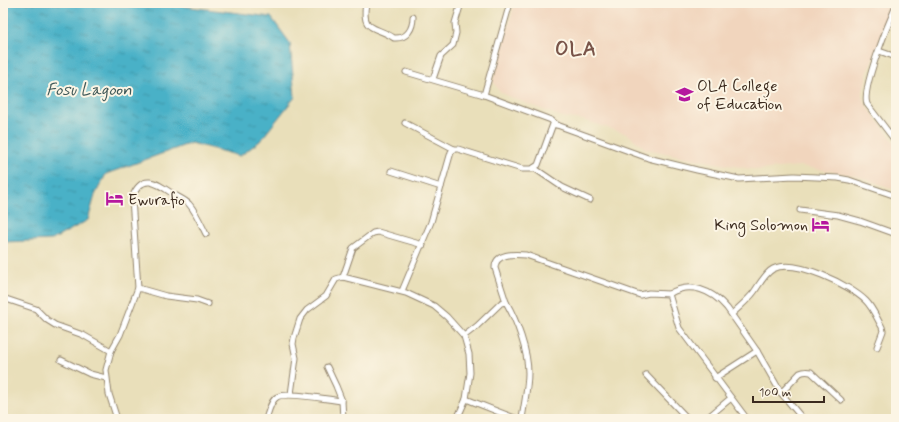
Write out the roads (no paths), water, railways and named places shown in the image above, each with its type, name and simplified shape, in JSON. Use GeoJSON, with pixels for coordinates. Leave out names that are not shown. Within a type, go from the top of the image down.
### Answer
{"type":"FeatureCollection","features":[{"type":"Feature","properties":{"kind":"street"},"geometry":{"type":"LineString","coordinates":[[366,3],[365,18],[367,24],[371,28],[389,34],[394,38],[408,33],[413,24],[413,17]]}},
{"type":"Feature","properties":{"kind":"street"},"geometry":{"type":"LineString","coordinates":[[433,80],[441,56],[453,45],[456,33],[455,23],[461,3]]}},
{"type":"Feature","properties":{"kind":"street"},"geometry":{"type":"LineString","coordinates":[[484,95],[510,3]]}},
{"type":"Feature","properties":{"kind":"street"},"geometry":{"type":"LineString","coordinates":[[896,6],[895,13],[879,51],[868,84],[865,100],[896,142]]}},
{"type":"Feature","properties":{"kind":"street"},"geometry":{"type":"LineString","coordinates":[[879,51],[896,57]]}},
{"type":"Feature","properties":{"kind":"street"},"geometry":{"type":"LineString","coordinates":[[406,72],[484,95],[551,120],[557,125],[648,158],[739,179],[794,176],[838,178],[849,180],[896,196]]}},
{"type":"Feature","properties":{"kind":"street"},"geometry":{"type":"LineString","coordinates":[[404,123],[454,149],[522,169],[534,168],[538,165],[553,124],[557,125]]}},
{"type":"Feature","properties":{"kind":"street"},"geometry":{"type":"LineString","coordinates":[[402,291],[432,222],[441,187],[454,149]]}},
{"type":"Feature","properties":{"kind":"street"},"geometry":{"type":"LineString","coordinates":[[534,168],[562,187],[590,200]]}},
{"type":"Feature","properties":{"kind":"street"},"geometry":{"type":"LineString","coordinates":[[391,171],[441,187]]}},
{"type":"Feature","properties":{"kind":"street"},"geometry":{"type":"LineString","coordinates":[[118,419],[109,394],[106,370],[111,351],[120,334],[138,288],[132,198],[136,189],[150,181],[157,183],[188,204],[206,234]]}},
{"type":"Feature","properties":{"kind":"street"},"geometry":{"type":"LineString","coordinates":[[800,210],[838,215],[896,234]]}},
{"type":"Feature","properties":{"kind":"street"},"geometry":{"type":"LineString","coordinates":[[343,277],[353,248],[373,233],[378,232],[423,245]]}},
{"type":"Feature","properties":{"kind":"street"},"geometry":{"type":"LineString","coordinates":[[522,419],[528,372],[525,353],[518,329],[506,302],[495,268],[495,263],[498,258],[517,254],[526,255],[640,296],[649,294],[669,294],[680,289],[690,287],[708,292],[723,303],[732,314],[757,351],[781,393],[803,419]]}},
{"type":"Feature","properties":{"kind":"street"},"geometry":{"type":"LineString","coordinates":[[732,314],[770,271],[779,267],[791,267],[806,270],[822,274],[854,292],[866,301],[883,331],[877,347]]}},
{"type":"Feature","properties":{"kind":"street"},"geometry":{"type":"LineString","coordinates":[[291,394],[296,358],[293,344],[300,319],[307,310],[326,296],[336,279],[343,277],[402,291],[434,306],[447,317],[464,336],[469,354],[470,373],[466,399],[457,419]]}},
{"type":"Feature","properties":{"kind":"street"},"geometry":{"type":"LineString","coordinates":[[138,288],[166,296],[197,300],[208,304]]}},
{"type":"Feature","properties":{"kind":"street"},"geometry":{"type":"LineString","coordinates":[[669,294],[679,328],[747,419]]}},
{"type":"Feature","properties":{"kind":"street"},"geometry":{"type":"LineString","coordinates":[[3,298],[36,309],[55,325],[83,335],[111,351]]}},
{"type":"Feature","properties":{"kind":"street"},"geometry":{"type":"LineString","coordinates":[[464,336],[478,326],[501,303],[506,302]]}},
{"type":"Feature","properties":{"kind":"street"},"geometry":{"type":"LineString","coordinates":[[715,378],[757,351]]}},
{"type":"Feature","properties":{"kind":"street"},"geometry":{"type":"LineString","coordinates":[[61,360],[90,374],[106,378]]}},
{"type":"Feature","properties":{"kind":"street"},"geometry":{"type":"LineString","coordinates":[[327,367],[342,401],[343,419]]}},
{"type":"Feature","properties":{"kind":"street"},"geometry":{"type":"LineString","coordinates":[[781,393],[800,373],[808,371],[811,372],[841,400]]}},
{"type":"Feature","properties":{"kind":"street"},"geometry":{"type":"LineString","coordinates":[[646,375],[688,419]]}},
{"type":"Feature","properties":{"kind":"street"},"geometry":{"type":"LineString","coordinates":[[266,419],[273,401],[277,397],[291,394],[342,401]]}},
{"type":"Feature","properties":{"kind":"street"},"geometry":{"type":"LineString","coordinates":[[706,419],[731,398]]}},
{"type":"Feature","properties":{"kind":"street"},"geometry":{"type":"LineString","coordinates":[[466,399],[517,419]]}},
{"type":"Feature","properties":{"kind":"water","name":"Fosu Lagoon"},"geometry":{"type":"Polygon","coordinates":[[[3,3],[158,3],[271,17],[290,43],[295,97],[260,141],[240,156],[191,143],[106,174],[95,195],[88,220],[52,240],[3,242],[3,3]]]}},
{"type":"Feature","properties":{"kind":"place","name":"OLA College of Education"},"geometry":{"type":"Point","coordinates":[684,94]}},
{"type":"Feature","properties":{"kind":"place","name":"Ewurafio"},"geometry":{"type":"Point","coordinates":[115,199]}},
{"type":"Feature","properties":{"kind":"place","name":"King Solomon"},"geometry":{"type":"Point","coordinates":[821,224]}},
{"type":"Feature","properties":{"kind":"district","name":"OLA"},"geometry":{"type":"Point","coordinates":[576,48]}}]}
